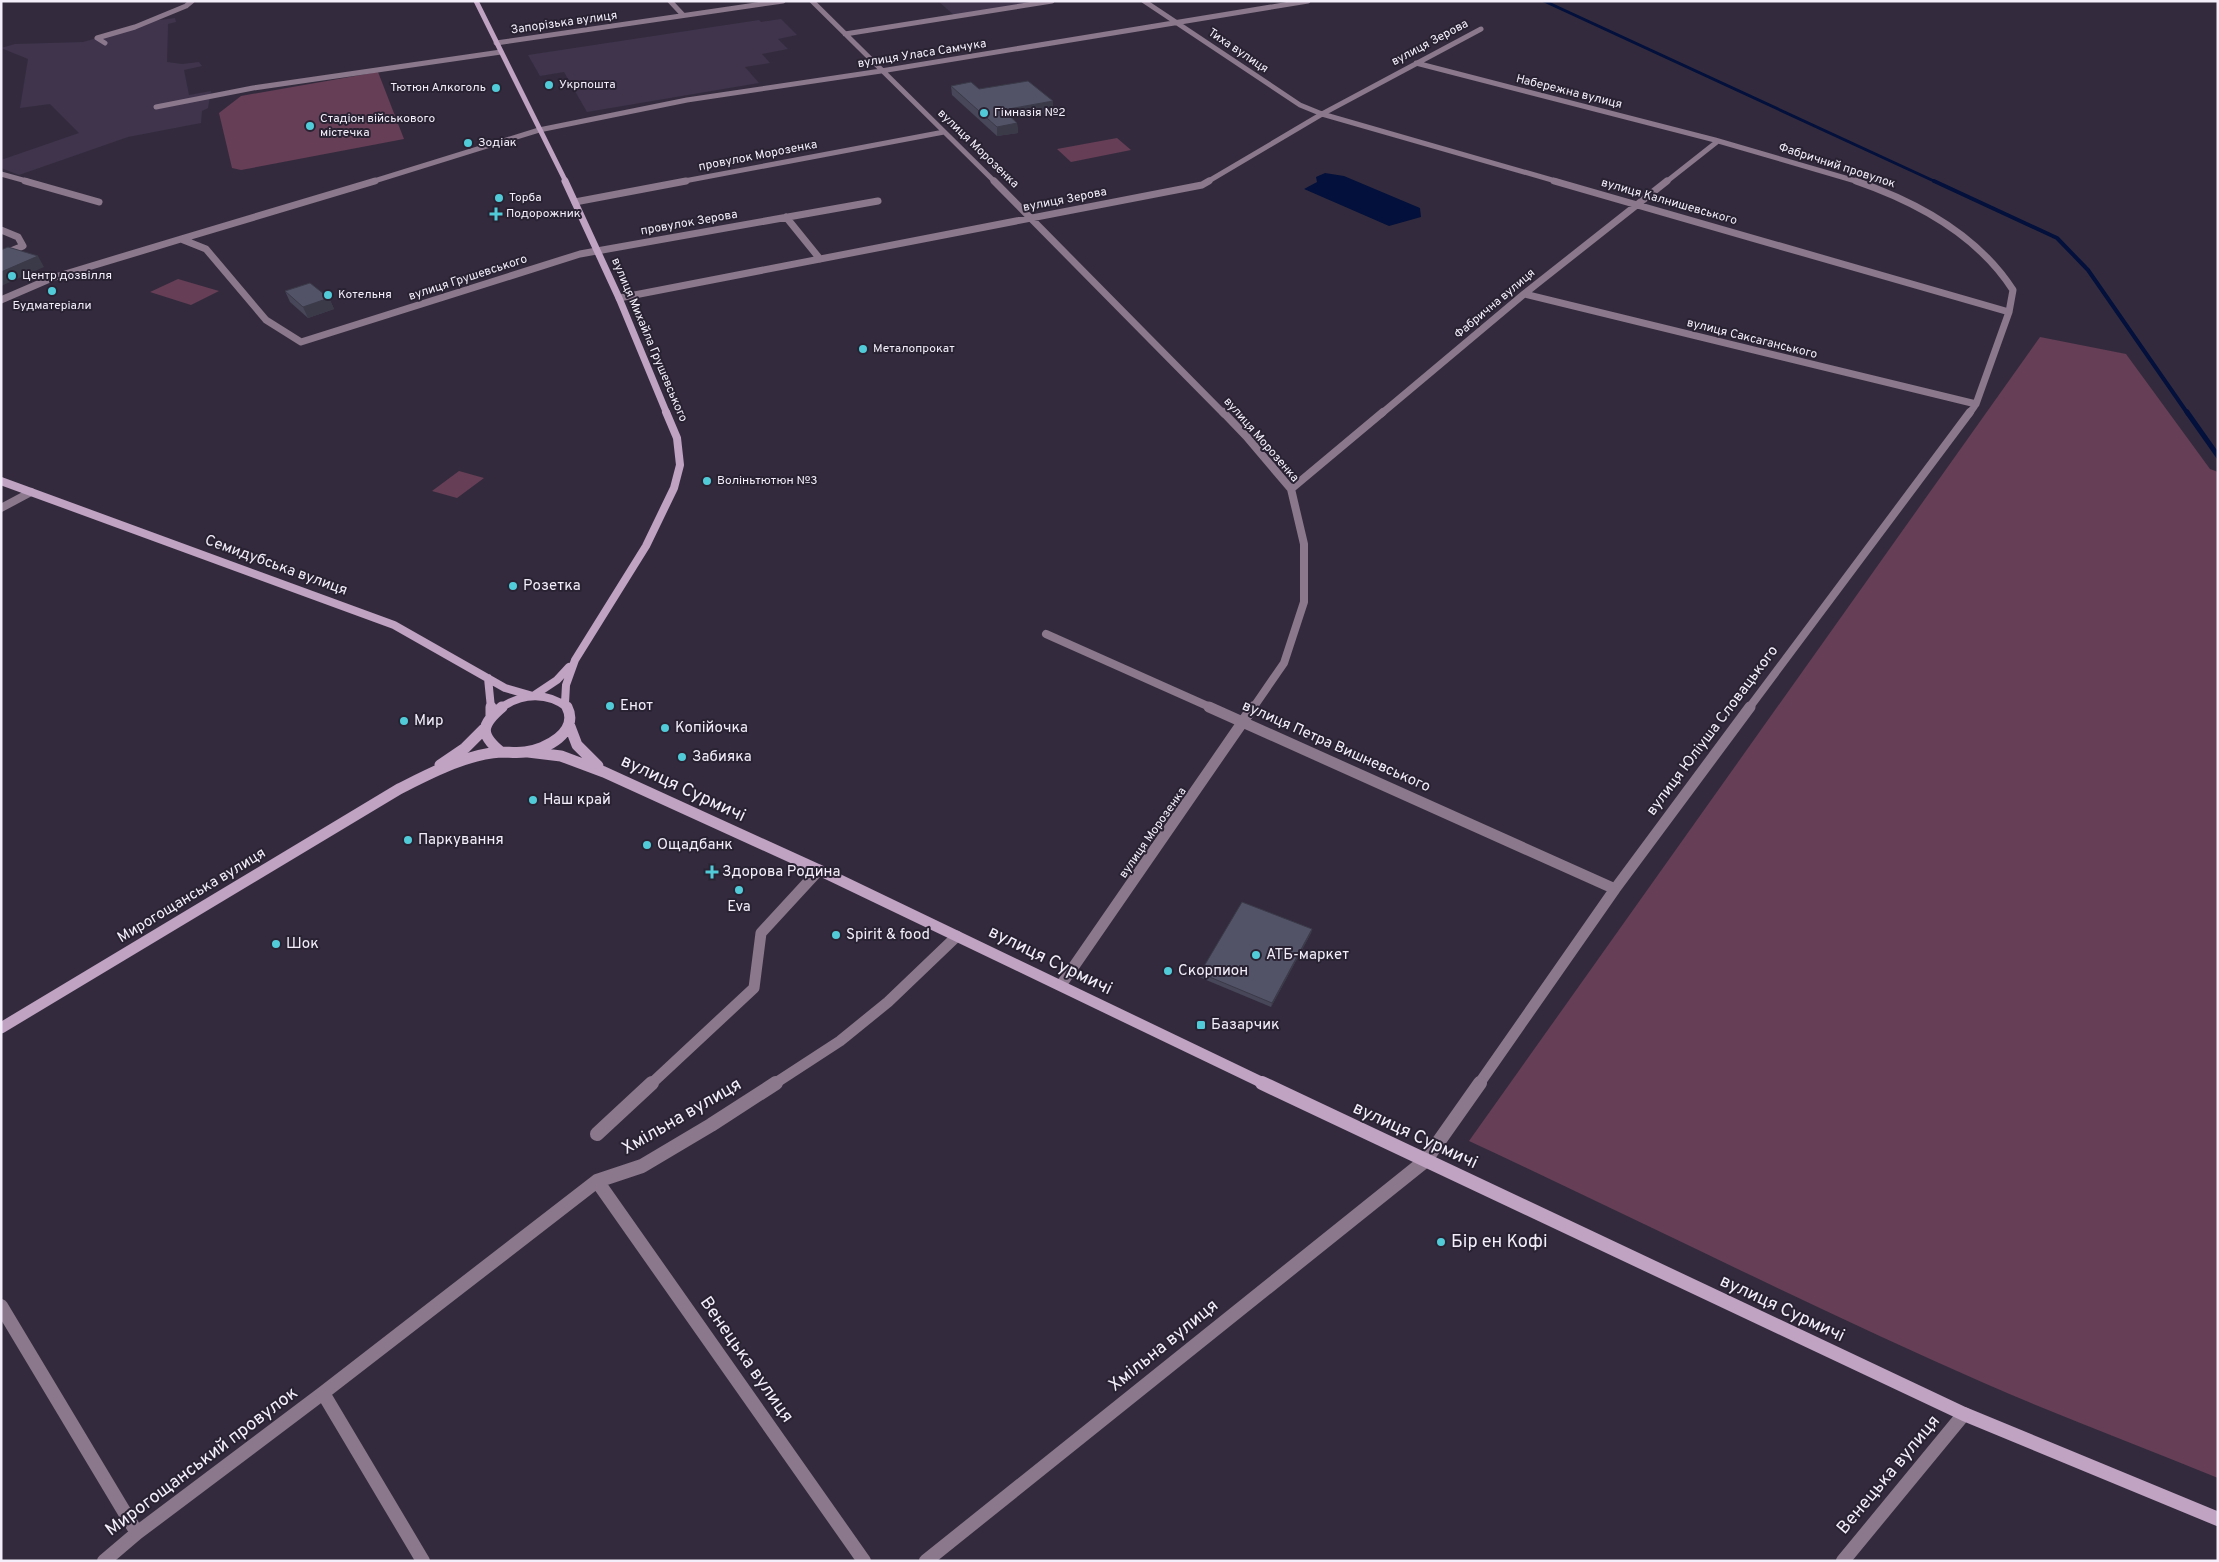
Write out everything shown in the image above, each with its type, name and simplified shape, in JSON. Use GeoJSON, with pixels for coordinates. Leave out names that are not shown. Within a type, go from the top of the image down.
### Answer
{"type":"FeatureCollection","features":[{"type":"Feature","properties":{"kind":"main road","name":"вулиця Михайла Грушевського"},"geometry":{"type":"LineString","coordinates":[[476,1],[575,202],[619,298],[677,438],[680,465],[674,488],[646,546],[575,660],[557,680],[533,696]]}},
{"type":"Feature","properties":{"kind":"main road","name":"Семидубська вулиця"},"geometry":{"type":"LineString","coordinates":[[1,481],[394,625],[512,691],[533,696]]}},
{"type":"Feature","properties":{"kind":"main road","name":"вулиця Михайла Грушевського"},"geometry":{"type":"LineString","coordinates":[[565,704],[566,685],[575,660]]}},
{"type":"Feature","properties":{"kind":"main road"},"geometry":{"type":"LineString","coordinates":[[488,678],[491,716]]}},
{"type":"Feature","properties":{"kind":"main road"},"geometry":{"type":"LineString","coordinates":[[425,776],[465,748],[484,729],[491,716],[510,702],[533,696],[556,698],[565,704],[570,713],[569,724],[563,734],[554,742],[528,752]]}},
{"type":"Feature","properties":{"kind":"main road"},"geometry":{"type":"LineString","coordinates":[[569,724],[577,745],[604,772]]}},
{"type":"Feature","properties":{"kind":"main road"},"geometry":{"type":"LineString","coordinates":[[484,729],[485,739],[490,746],[501,752]]}},
{"type":"Feature","properties":{"kind":"main road"},"geometry":{"type":"LineString","coordinates":[[425,776],[471,759],[501,752],[528,752],[561,756],[604,772]]}},
{"type":"Feature","properties":{"kind":"main road","name":"вулиця Сурмичі"},"geometry":{"type":"LineString","coordinates":[[604,772],[819,870],[1425,1161],[1964,1414],[2218,1519]]}},
{"type":"Feature","properties":{"kind":"main road","name":"Мирогощанська вулиця"},"geometry":{"type":"LineString","coordinates":[[4,1024],[425,776]]}},
{"type":"Feature","properties":{"kind":"street"},"geometry":{"type":"LineString","coordinates":[[105,43],[97,38],[135,27],[186,6],[192,1]]}},
{"type":"Feature","properties":{"kind":"street"},"geometry":{"type":"LineString","coordinates":[[670,1],[683,16]]}},
{"type":"Feature","properties":{"kind":"street","name":"Запорізька вулиця"},"geometry":{"type":"LineString","coordinates":[[496,43],[783,1]]}},
{"type":"Feature","properties":{"kind":"street","name":"вулиця Морозенка"},"geometry":{"type":"LineString","coordinates":[[812,1],[1031,218],[1246,436],[1291,489],[1304,544],[1304,602],[1284,664],[1061,986]]}},
{"type":"Feature","properties":{"kind":"street"},"geometry":{"type":"LineString","coordinates":[[846,34],[1052,1]]}},
{"type":"Feature","properties":{"kind":"street","name":"Тиха вулиця"},"geometry":{"type":"LineString","coordinates":[[1144,1],[1300,105],[1322,114]]}},
{"type":"Feature","properties":{"kind":"street","name":"вулиця Уласа Самчука"},"geometry":{"type":"LineString","coordinates":[[539,130],[687,100],[881,71],[1308,1]]}},
{"type":"Feature","properties":{"kind":"street","name":"вулиця Зерова"},"geometry":{"type":"LineString","coordinates":[[619,298],[1202,185],[1322,114],[1481,29]]}},
{"type":"Feature","properties":{"kind":"street"},"geometry":{"type":"LineString","coordinates":[[156,107],[253,88],[501,52]]}},
{"type":"Feature","properties":{"kind":"street","name":"Набережна вулиця"},"geometry":{"type":"LineString","coordinates":[[1416,63],[1718,141]]}},
{"type":"Feature","properties":{"kind":"street","name":"вулиця Калнишевського"},"geometry":{"type":"LineString","coordinates":[[1322,114],[2009,312]]}},
{"type":"Feature","properties":{"kind":"street"},"geometry":{"type":"LineString","coordinates":[[1,300],[52,278],[539,130]]}},
{"type":"Feature","properties":{"kind":"street","name":"провулок Морозенка"},"geometry":{"type":"LineString","coordinates":[[575,202],[944,132]]}},
{"type":"Feature","properties":{"kind":"street","name":"Фабрична вулиця"},"geometry":{"type":"LineString","coordinates":[[1291,489],[1524,294],[1718,141]]}},
{"type":"Feature","properties":{"kind":"street","name":"Фабричний провулок"},"geometry":{"type":"LineString","coordinates":[[1718,141],[1865,185],[1931,214],[1982,250],[2002,270],[2013,290],[2009,312]]}},
{"type":"Feature","properties":{"kind":"street"},"geometry":{"type":"LineString","coordinates":[[1,174],[99,202]]}},
{"type":"Feature","properties":{"kind":"street","name":"провулок Зерова"},"geometry":{"type":"LineString","coordinates":[[596,251],[878,201]]}},
{"type":"Feature","properties":{"kind":"street"},"geometry":{"type":"LineString","coordinates":[[786,217],[820,259]]}},
{"type":"Feature","properties":{"kind":"street"},"geometry":{"type":"LineString","coordinates":[[1,230],[18,237],[23,246],[1,255]]}},
{"type":"Feature","properties":{"kind":"street","name":"вулиця Грушевського"},"geometry":{"type":"LineString","coordinates":[[181,239],[206,249],[266,320],[301,342],[570,257],[596,251]]}},
{"type":"Feature","properties":{"kind":"street","name":"вулиця Саксаганського"},"geometry":{"type":"LineString","coordinates":[[1524,294],[1976,404]]}},
{"type":"Feature","properties":{"kind":"street","name":"вулиця Юліуша Словацького"},"geometry":{"type":"LineString","coordinates":[[1425,1161],[1615,889],[1976,404],[2009,312]]}},
{"type":"Feature","properties":{"kind":"street"},"geometry":{"type":"LineString","coordinates":[[1,508],[31,492]]}},
{"type":"Feature","properties":{"kind":"street","name":"вулиця Петра Вишневського"},"geometry":{"type":"LineString","coordinates":[[1046,634],[1615,889]]}},
{"type":"Feature","properties":{"kind":"street"},"geometry":{"type":"LineString","coordinates":[[597,1134],[754,988],[761,933],[819,870]]}},
{"type":"Feature","properties":{"kind":"street","name":"Хмільна вулиця"},"geometry":{"type":"LineString","coordinates":[[324,1393],[598,1181],[642,1166],[728,1115],[840,1041],[888,1002],[957,936]]}},
{"type":"Feature","properties":{"kind":"street","name":"Хмільна вулиця"},"geometry":{"type":"LineString","coordinates":[[926,1561],[1425,1161]]}},
{"type":"Feature","properties":{"kind":"street","name":"Венецька вулиця"},"geometry":{"type":"LineString","coordinates":[[598,1181],[864,1561]]}},
{"type":"Feature","properties":{"kind":"street"},"geometry":{"type":"LineString","coordinates":[[1,1306],[137,1533]]}},
{"type":"Feature","properties":{"kind":"street"},"geometry":{"type":"LineString","coordinates":[[324,1393],[423,1561]]}},
{"type":"Feature","properties":{"kind":"street","name":"Мирогощанський провулок"},"geometry":{"type":"LineString","coordinates":[[104,1561],[137,1533],[324,1393]]}},
{"type":"Feature","properties":{"kind":"street","name":"Венецька вулиця"},"geometry":{"type":"LineString","coordinates":[[1843,1561],[1964,1414]]}},
{"type":"Feature","properties":{"kind":"shaded area"},"geometry":{"type":"Polygon","coordinates":[[[938,1],[1044,1],[955,16],[938,1]]]}},
{"type":"Feature","properties":{"kind":"shaded area"},"geometry":{"type":"Polygon","coordinates":[[[175,18],[176,22],[168,24],[167,62],[182,64],[199,62],[202,66],[184,70],[189,95],[211,91],[208,108],[202,111],[201,123],[128,137],[19,175],[1,168],[1,160],[79,133],[50,104],[20,108],[28,59],[1,48],[15,44],[83,42],[143,25],[143,22],[175,18]]]}},
{"type":"Feature","properties":{"kind":"shaded area"},"geometry":{"type":"Polygon","coordinates":[[[781,19],[797,35],[778,39],[788,49],[762,54],[770,63],[745,67],[759,83],[587,112],[564,72],[540,76],[528,55],[759,20],[761,22],[781,19]]]}},
{"type":"Feature","properties":{"kind":"shaded area","name":"Стадіон військового містечка"},"geometry":{"type":"Polygon","coordinates":[[[378,72],[404,139],[241,170],[232,168],[219,113],[241,96],[378,72]]]}},
{"type":"Feature","properties":{"kind":"shaded area"},"geometry":{"type":"Polygon","coordinates":[[[1117,138],[1131,150],[1071,162],[1057,149],[1117,138]]]}},
{"type":"Feature","properties":{"kind":"shaded area"},"geometry":{"type":"Polygon","coordinates":[[[178,279],[219,291],[191,305],[150,292],[178,279]]]}},
{"type":"Feature","properties":{"kind":"shaded area"},"geometry":{"type":"Polygon","coordinates":[[[2040,337],[2126,354],[2210,469],[2218,472],[2218,1478],[2042,1408],[1919,1354],[1469,1141],[2040,337]]]}},
{"type":"Feature","properties":{"kind":"shaded area"},"geometry":{"type":"Polygon","coordinates":[[[459,471],[484,478],[457,498],[432,491],[459,471]]]}},
{"type":"Feature","properties":{"kind":"water"},"geometry":{"type":"Polygon","coordinates":[[[1325,173],[1344,176],[1420,208],[1421,217],[1389,226],[1304,189],[1317,182],[1316,177],[1325,173]]]}},
{"type":"Feature","properties":{"kind":"building"},"geometry":{"type":"Polygon","coordinates":[[[1028,81],[1053,101],[1003,110],[1017,123],[997,127],[951,86],[971,82],[979,89],[1028,81]]]}},
{"type":"Feature","properties":{"kind":"building"},"geometry":{"type":"Polygon","coordinates":[[[8,247],[38,256],[1,272],[1,250],[8,247]]]}},
{"type":"Feature","properties":{"kind":"building"},"geometry":{"type":"Polygon","coordinates":[[[310,283],[329,298],[303,307],[285,291],[310,283]]]}},
{"type":"Feature","properties":{"kind":"building","name":"АТБ-маркет"},"geometry":{"type":"Polygon","coordinates":[[[1242,902],[1312,929],[1272,1003],[1200,973],[1242,902]]]}},
{"type":"Feature","properties":{"kind":"waterway"},"geometry":{"type":"LineString","coordinates":[[1544,1],[1936,182]]}},
{"type":"Feature","properties":{"kind":"waterway"},"geometry":{"type":"LineString","coordinates":[[1934,181],[2057,238],[2088,270],[2188,414]]}},
{"type":"Feature","properties":{"kind":"waterway"},"geometry":{"type":"LineString","coordinates":[[2187,412],[2218,456]]}},
{"type":"Feature","properties":{"kind":"place","name":"Укрпошта"},"geometry":{"type":"Point","coordinates":[549,85]}},
{"type":"Feature","properties":{"kind":"place","name":"Тютюн Алкоголь"},"geometry":{"type":"Point","coordinates":[496,88]}},
{"type":"Feature","properties":{"kind":"place","name":"Гімназія №2"},"geometry":{"type":"Point","coordinates":[984,113]}},
{"type":"Feature","properties":{"kind":"place","name":"Стадіон військового містечка"},"geometry":{"type":"Point","coordinates":[310,126]}},
{"type":"Feature","properties":{"kind":"place","name":"Зодіак"},"geometry":{"type":"Point","coordinates":[468,143]}},
{"type":"Feature","properties":{"kind":"place","name":"Торба"},"geometry":{"type":"Point","coordinates":[499,198]}},
{"type":"Feature","properties":{"kind":"place","name":"Подорожник"},"geometry":{"type":"Point","coordinates":[496,214]}},
{"type":"Feature","properties":{"kind":"place","name":"Центр дозвілля"},"geometry":{"type":"Point","coordinates":[12,276]}},
{"type":"Feature","properties":{"kind":"place","name":"Будматеріали"},"geometry":{"type":"Point","coordinates":[52,291]}},
{"type":"Feature","properties":{"kind":"place","name":"Котельня"},"geometry":{"type":"Point","coordinates":[328,295]}},
{"type":"Feature","properties":{"kind":"place","name":"Металопрокат"},"geometry":{"type":"Point","coordinates":[863,349]}},
{"type":"Feature","properties":{"kind":"place","name":"Воліньтютюн №3"},"geometry":{"type":"Point","coordinates":[707,481]}},
{"type":"Feature","properties":{"kind":"place","name":"Розетка"},"geometry":{"type":"Point","coordinates":[513,586]}},
{"type":"Feature","properties":{"kind":"place","name":"Енот"},"geometry":{"type":"Point","coordinates":[610,706]}},
{"type":"Feature","properties":{"kind":"place","name":"Мир"},"geometry":{"type":"Point","coordinates":[404,721]}},
{"type":"Feature","properties":{"kind":"place","name":"Копійочка"},"geometry":{"type":"Point","coordinates":[665,728]}},
{"type":"Feature","properties":{"kind":"place","name":"Забияка"},"geometry":{"type":"Point","coordinates":[682,757]}},
{"type":"Feature","properties":{"kind":"place","name":"Наш край"},"geometry":{"type":"Point","coordinates":[533,800]}},
{"type":"Feature","properties":{"kind":"place","name":"Паркування"},"geometry":{"type":"Point","coordinates":[408,840]}},
{"type":"Feature","properties":{"kind":"place","name":"Ощадбанк"},"geometry":{"type":"Point","coordinates":[647,845]}},
{"type":"Feature","properties":{"kind":"place","name":"Здорова Родина"},"geometry":{"type":"Point","coordinates":[712,872]}},
{"type":"Feature","properties":{"kind":"place","name":"Eva"},"geometry":{"type":"Point","coordinates":[739,890]}},
{"type":"Feature","properties":{"kind":"place","name":"Spirit & food"},"geometry":{"type":"Point","coordinates":[836,935]}},
{"type":"Feature","properties":{"kind":"place","name":"Шок"},"geometry":{"type":"Point","coordinates":[276,944]}},
{"type":"Feature","properties":{"kind":"place","name":"АТБ-маркет"},"geometry":{"type":"Point","coordinates":[1256,955]}},
{"type":"Feature","properties":{"kind":"place","name":"Скорпион"},"geometry":{"type":"Point","coordinates":[1168,971]}},
{"type":"Feature","properties":{"kind":"place","name":"Базарчик"},"geometry":{"type":"Point","coordinates":[1201,1025]}},
{"type":"Feature","properties":{"kind":"place","name":"Бір ен Кофі"},"geometry":{"type":"Point","coordinates":[1441,1242]}}]}
